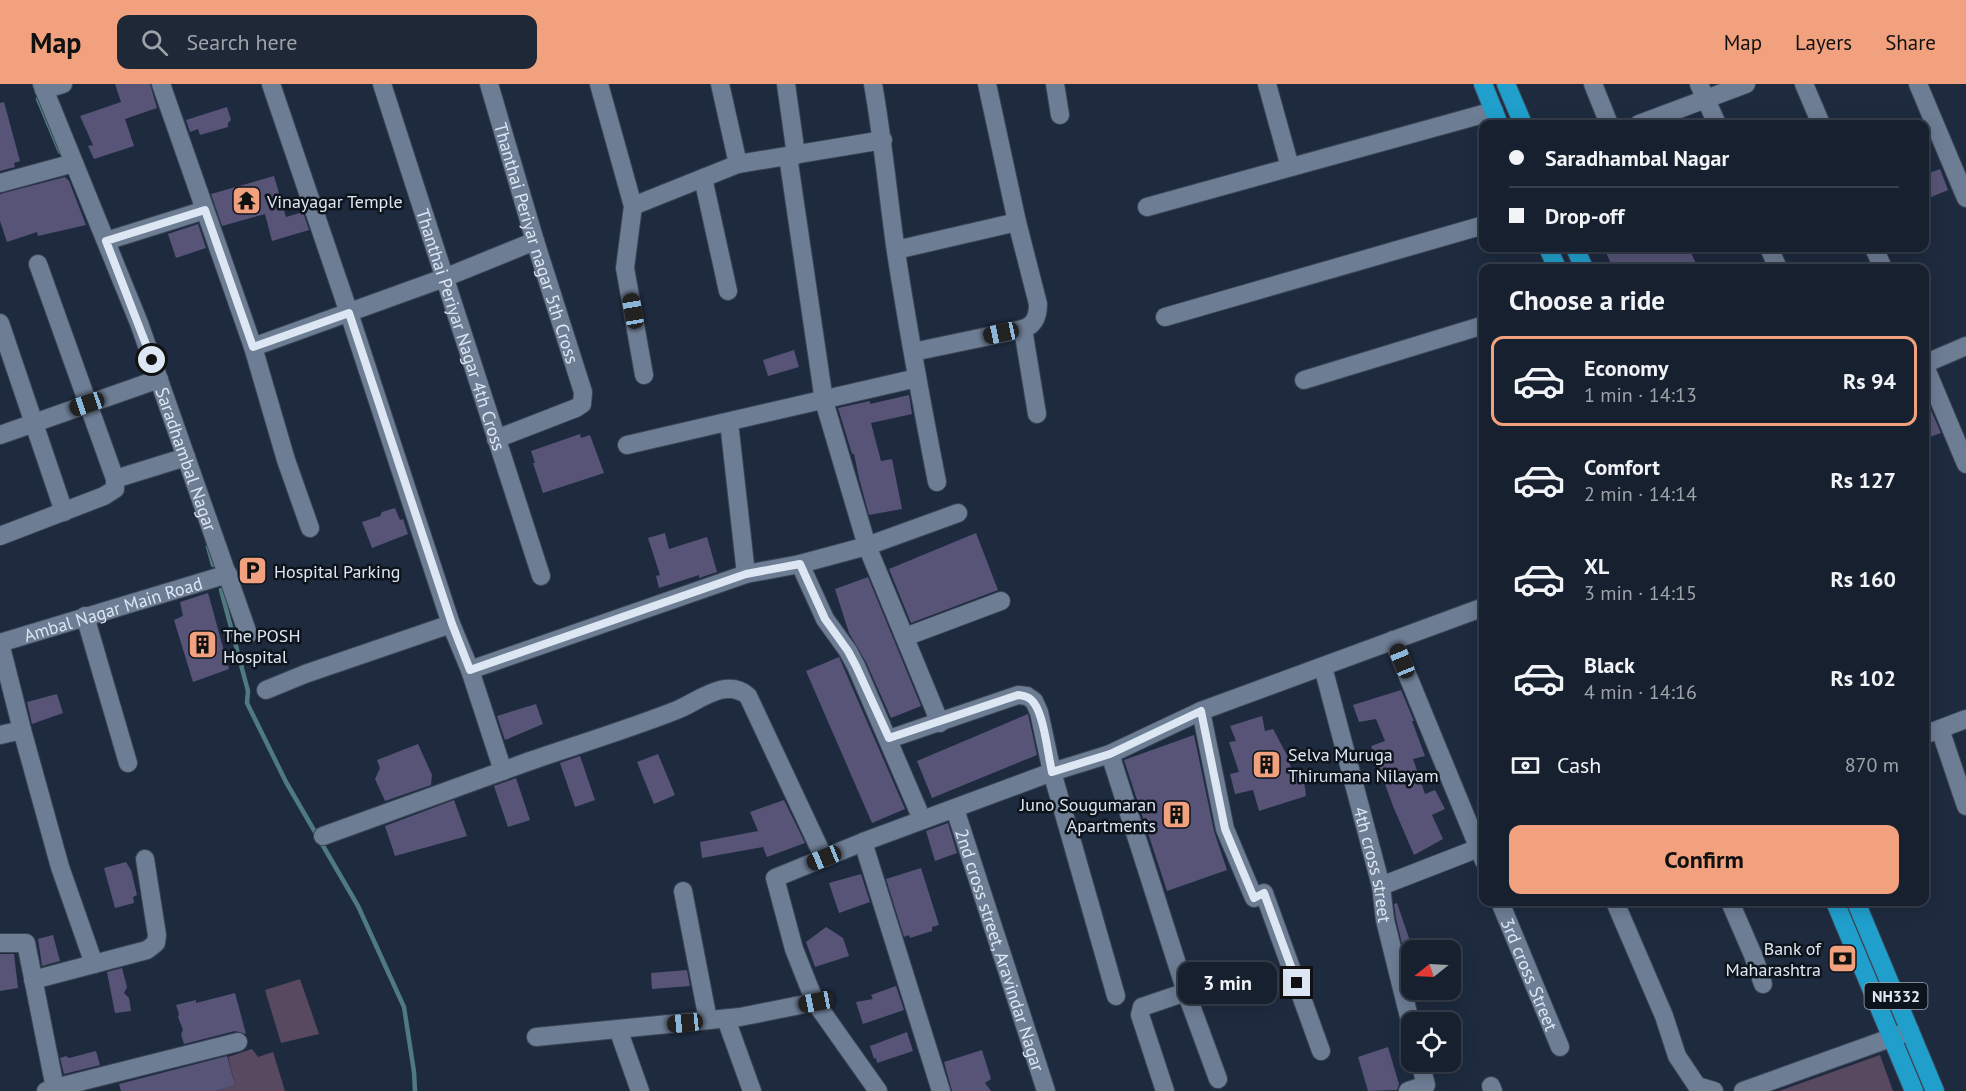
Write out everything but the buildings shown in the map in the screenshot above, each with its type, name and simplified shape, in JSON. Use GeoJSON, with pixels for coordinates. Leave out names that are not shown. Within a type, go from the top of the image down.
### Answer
{"type":"FeatureCollection","features":[{"type":"Feature","properties":{"kind":"highway"},"geometry":{"type":"LineString","coordinates":[[1483,84],[1496,118]]}},
{"type":"Feature","properties":{"kind":"highway"},"geometry":{"type":"LineString","coordinates":[[1506,84],[1521,120]]}},
{"type":"Feature","properties":{"kind":"highway","name":"NH332"},"geometry":{"type":"LineString","coordinates":[[1837,906],[1914,1091]]}},
{"type":"Feature","properties":{"kind":"highway","name":"NH332"},"geometry":{"type":"LineString","coordinates":[[1858,906],[1935,1091]]}},
{"type":"Feature","properties":{"kind":"street"},"geometry":{"type":"LineString","coordinates":[[43,87],[63,84]]}},
{"type":"Feature","properties":{"kind":"street"},"geometry":{"type":"LineString","coordinates":[[161,84],[253,347],[286,460],[310,528]]}},
{"type":"Feature","properties":{"kind":"street"},"geometry":{"type":"LineString","coordinates":[[271,84],[503,771]]}},
{"type":"Feature","properties":{"kind":"street","name":"Thanthai Periyar Nagar 4th Cross"},"geometry":{"type":"LineString","coordinates":[[382,84],[540,576]]}},
{"type":"Feature","properties":{"kind":"street","name":"Thanthai Periyar nagar 5th Cross"},"geometry":{"type":"LineString","coordinates":[[489,84],[535,241],[583,392],[582,404],[576,408],[496,439]]}},
{"type":"Feature","properties":{"kind":"street"},"geometry":{"type":"LineString","coordinates":[[599,84],[633,206],[625,268],[644,375]]}},
{"type":"Feature","properties":{"kind":"street"},"geometry":{"type":"LineString","coordinates":[[720,84],[738,164]]}},
{"type":"Feature","properties":{"kind":"street"},"geometry":{"type":"LineString","coordinates":[[786,84],[792,156],[825,401],[867,546],[940,723]]}},
{"type":"Feature","properties":{"kind":"street"},"geometry":{"type":"LineString","coordinates":[[873,84],[883,140],[896,250],[937,482]]}},
{"type":"Feature","properties":{"kind":"street"},"geometry":{"type":"LineString","coordinates":[[913,352],[1030,327],[1038,314],[1038,304],[1017,222],[987,84]]}},
{"type":"Feature","properties":{"kind":"street"},"geometry":{"type":"LineString","coordinates":[[1055,84],[1060,115]]}},
{"type":"Feature","properties":{"kind":"street"},"geometry":{"type":"LineString","coordinates":[[1268,84],[1290,167]]}},
{"type":"Feature","properties":{"kind":"street"},"geometry":{"type":"LineString","coordinates":[[1593,84],[1607,120]]}},
{"type":"Feature","properties":{"kind":"street"},"geometry":{"type":"LineString","coordinates":[[1647,120],[1703,92],[1746,84]]}},
{"type":"Feature","properties":{"kind":"street"},"geometry":{"type":"LineString","coordinates":[[1804,84],[1819,120]]}},
{"type":"Feature","properties":{"kind":"street"},"geometry":{"type":"LineString","coordinates":[[1918,84],[1966,198]]}},
{"type":"Feature","properties":{"kind":"street","name":"Saradhambal Nagar"},"geometry":{"type":"LineString","coordinates":[[43,87],[139,323],[248,634]]}},
{"type":"Feature","properties":{"kind":"street"},"geometry":{"type":"LineString","coordinates":[[1703,92],[1715,120]]}},
{"type":"Feature","properties":{"kind":"street"},"geometry":{"type":"LineString","coordinates":[[1147,207],[1290,167],[1479,122]]}},
{"type":"Feature","properties":{"kind":"street"},"geometry":{"type":"LineString","coordinates":[[633,206],[738,164],[883,140]]}},
{"type":"Feature","properties":{"kind":"street"},"geometry":{"type":"LineString","coordinates":[[0,183],[74,163]]}},
{"type":"Feature","properties":{"kind":"street"},"geometry":{"type":"LineString","coordinates":[[703,178],[728,291]]}},
{"type":"Feature","properties":{"kind":"street"},"geometry":{"type":"LineString","coordinates":[[106,241],[205,210]]}},
{"type":"Feature","properties":{"kind":"street"},"geometry":{"type":"LineString","coordinates":[[896,250],[1017,222]]}},
{"type":"Feature","properties":{"kind":"street"},"geometry":{"type":"LineString","coordinates":[[1165,317],[1479,226]]}},
{"type":"Feature","properties":{"kind":"street"},"geometry":{"type":"LineString","coordinates":[[253,347],[444,278],[535,241]]}},
{"type":"Feature","properties":{"kind":"street"},"geometry":{"type":"LineString","coordinates":[[0,536],[105,496],[115,489],[115,479],[38,264]]}},
{"type":"Feature","properties":{"kind":"street"},"geometry":{"type":"LineString","coordinates":[[0,323],[64,512]]}},
{"type":"Feature","properties":{"kind":"street"},"geometry":{"type":"LineString","coordinates":[[1304,380],[1479,328]]}},
{"type":"Feature","properties":{"kind":"street"},"geometry":{"type":"LineString","coordinates":[[1023,329],[1037,414]]}},
{"type":"Feature","properties":{"kind":"street"},"geometry":{"type":"LineString","coordinates":[[1929,362],[1966,346]]}},
{"type":"Feature","properties":{"kind":"street"},"geometry":{"type":"LineString","coordinates":[[1929,374],[1966,464]]}},
{"type":"Feature","properties":{"kind":"street"},"geometry":{"type":"LineString","coordinates":[[627,445],[917,378]]}},
{"type":"Feature","properties":{"kind":"street"},"geometry":{"type":"LineString","coordinates":[[0,435],[159,379]]}},
{"type":"Feature","properties":{"kind":"street"},"geometry":{"type":"LineString","coordinates":[[729,422],[746,574]]}},
{"type":"Feature","properties":{"kind":"street"},"geometry":{"type":"LineString","coordinates":[[115,479],[186,457]]}},
{"type":"Feature","properties":{"kind":"street"},"geometry":{"type":"LineString","coordinates":[[470,670],[746,574],[800,564],[867,546],[958,513]]}},
{"type":"Feature","properties":{"kind":"street"},"geometry":{"type":"LineString","coordinates":[[800,564],[825,619],[852,659],[889,738],[918,810]]}},
{"type":"Feature","properties":{"kind":"street","name":"Ambal Nagar Main Road"},"geometry":{"type":"LineString","coordinates":[[0,643],[228,574]]}},
{"type":"Feature","properties":{"kind":"street"},"geometry":{"type":"LineString","coordinates":[[905,637],[1000,601]]}},
{"type":"Feature","properties":{"kind":"street"},"geometry":{"type":"LineString","coordinates":[[878,1091],[816,1002],[794,949],[775,878],[863,842],[1052,772],[1110,754],[1201,711],[1479,609]]}},
{"type":"Feature","properties":{"kind":"street"},"geometry":{"type":"LineString","coordinates":[[85,616],[128,763]]}},
{"type":"Feature","properties":{"kind":"street"},"geometry":{"type":"LineString","coordinates":[[266,690],[305,674],[452,624]]}},
{"type":"Feature","properties":{"kind":"street"},"geometry":{"type":"LineString","coordinates":[[1393,640],[1479,845]]}},
{"type":"Feature","properties":{"kind":"street"},"geometry":{"type":"LineString","coordinates":[[0,643],[60,867],[94,964]]}},
{"type":"Feature","properties":{"kind":"street","name":"4th cross street"},"geometry":{"type":"LineString","coordinates":[[1323,667],[1381,886],[1385,920],[1408,1012]]}},
{"type":"Feature","properties":{"kind":"street"},"geometry":{"type":"LineString","coordinates":[[323,836],[650,720],[730,687],[740,689],[748,696],[824,858]]}},
{"type":"Feature","properties":{"kind":"street"},"geometry":{"type":"LineString","coordinates":[[889,738],[940,723],[1018,695],[1027,696],[1034,701],[1039,712],[1052,772],[1116,996]]}},
{"type":"Feature","properties":{"kind":"street"},"geometry":{"type":"LineString","coordinates":[[1201,711],[1225,829],[1254,898],[1264,893],[1321,1051]]}},
{"type":"Feature","properties":{"kind":"street"},"geometry":{"type":"LineString","coordinates":[[1966,719],[1932,732],[1966,806]]}},
{"type":"Feature","properties":{"kind":"street"},"geometry":{"type":"LineString","coordinates":[[0,735],[22,730]]}},
{"type":"Feature","properties":{"kind":"street"},"geometry":{"type":"LineString","coordinates":[[1110,754],[1186,992],[1218,1079]]}},
{"type":"Feature","properties":{"kind":"street","name":"2nd cross street, Aravindar Nagar"},"geometry":{"type":"LineString","coordinates":[[955,809],[1046,1091]]}},
{"type":"Feature","properties":{"kind":"street"},"geometry":{"type":"LineString","coordinates":[[863,842],[941,1091]]}},
{"type":"Feature","properties":{"kind":"street"},"geometry":{"type":"LineString","coordinates":[[1381,886],[1479,853]]}},
{"type":"Feature","properties":{"kind":"street"},"geometry":{"type":"LineString","coordinates":[[33,980],[147,950],[156,943],[157,935],[145,859]]}},
{"type":"Feature","properties":{"kind":"street"},"geometry":{"type":"LineString","coordinates":[[683,891],[717,1020],[752,1091]]}},
{"type":"Feature","properties":{"kind":"street","name":"3rd cross Street"},"geometry":{"type":"LineString","coordinates":[[1502,906],[1560,1047]]}},
{"type":"Feature","properties":{"kind":"street"},"geometry":{"type":"LineString","coordinates":[[1617,906],[1664,1016],[1677,1056],[1697,1086],[1714,1091]]}},
{"type":"Feature","properties":{"kind":"street"},"geometry":{"type":"LineString","coordinates":[[1732,906],[1754,955],[1763,984]]}},
{"type":"Feature","properties":{"kind":"street"},"geometry":{"type":"LineString","coordinates":[[0,943],[26,943],[50,1090],[238,1042]]}},
{"type":"Feature","properties":{"kind":"street"},"geometry":{"type":"LineString","coordinates":[[1165,1091],[1140,1015],[1142,1007],[1186,992]]}},
{"type":"Feature","properties":{"kind":"street"},"geometry":{"type":"LineString","coordinates":[[536,1038],[717,1020],[816,1002]]}},
{"type":"Feature","properties":{"kind":"street"},"geometry":{"type":"LineString","coordinates":[[618,1029],[640,1091]]}},
{"type":"Feature","properties":{"kind":"street"},"geometry":{"type":"LineString","coordinates":[[1743,1091],[1910,1031]]}},
{"type":"Feature","properties":{"kind":"street"},"geometry":{"type":"LineString","coordinates":[[1408,1091],[1426,1085],[1423,1072]]}},
{"type":"Feature","properties":{"kind":"shaded area"},"geometry":{"type":"Polygon","coordinates":[[[300,979],[319,1034],[281,1043],[265,990],[300,979]]]}},
{"type":"Feature","properties":{"kind":"shaded area"},"geometry":{"type":"Polygon","coordinates":[[[252,1049],[258,1057],[273,1052],[285,1091],[216,1091],[235,1085],[228,1057],[252,1049]]]}},
{"type":"Feature","properties":{"kind":"shaded area"},"geometry":{"type":"Polygon","coordinates":[[[1880,1055],[1893,1091],[1779,1091],[1880,1055]]]}},
{"type":"Feature","properties":{"kind":"waterway"},"geometry":{"type":"LineString","coordinates":[[38,99],[60,152]]}},
{"type":"Feature","properties":{"kind":"waterway"},"geometry":{"type":"LineString","coordinates":[[208,547],[213,565]]}},
{"type":"Feature","properties":{"kind":"waterway"},"geometry":{"type":"LineString","coordinates":[[221,590],[248,691],[247,703],[286,782],[358,906],[404,1007],[415,1091]]}},
{"type":"Feature","properties":{"kind":"place","name":"Vinayagar Temple"},"geometry":{"type":"Point","coordinates":[246,201]}},
{"type":"Feature","properties":{"kind":"place","name":"Hospital Parking"},"geometry":{"type":"Point","coordinates":[253,571]}},
{"type":"Feature","properties":{"kind":"place","name":"The POSH Hospital"},"geometry":{"type":"Point","coordinates":[202,645]}},
{"type":"Feature","properties":{"kind":"place","name":"Selva Muruga Thirumana Nilayam"},"geometry":{"type":"Point","coordinates":[1267,764]}},
{"type":"Feature","properties":{"kind":"place","name":"Juno Sougumaran Apartments"},"geometry":{"type":"Point","coordinates":[1177,814]}},
{"type":"Feature","properties":{"kind":"place","name":"Bank of Maharashtra"},"geometry":{"type":"Point","coordinates":[1842,958]}},
{"type":"Feature","properties":{"kind":"route"},"geometry":{"type":"LineString","coordinates":[[152,360],[106,241],[205,210],[253,347],[349,313],[452,624],[470,670],[746,574],[800,564],[825,619],[856,666],[889,738],[940,723],[1018,695],[1027,696],[1034,701],[1039,712],[1052,772],[1110,754],[1201,711],[1225,829],[1254,898],[1264,893],[1297,983]]}}]}
